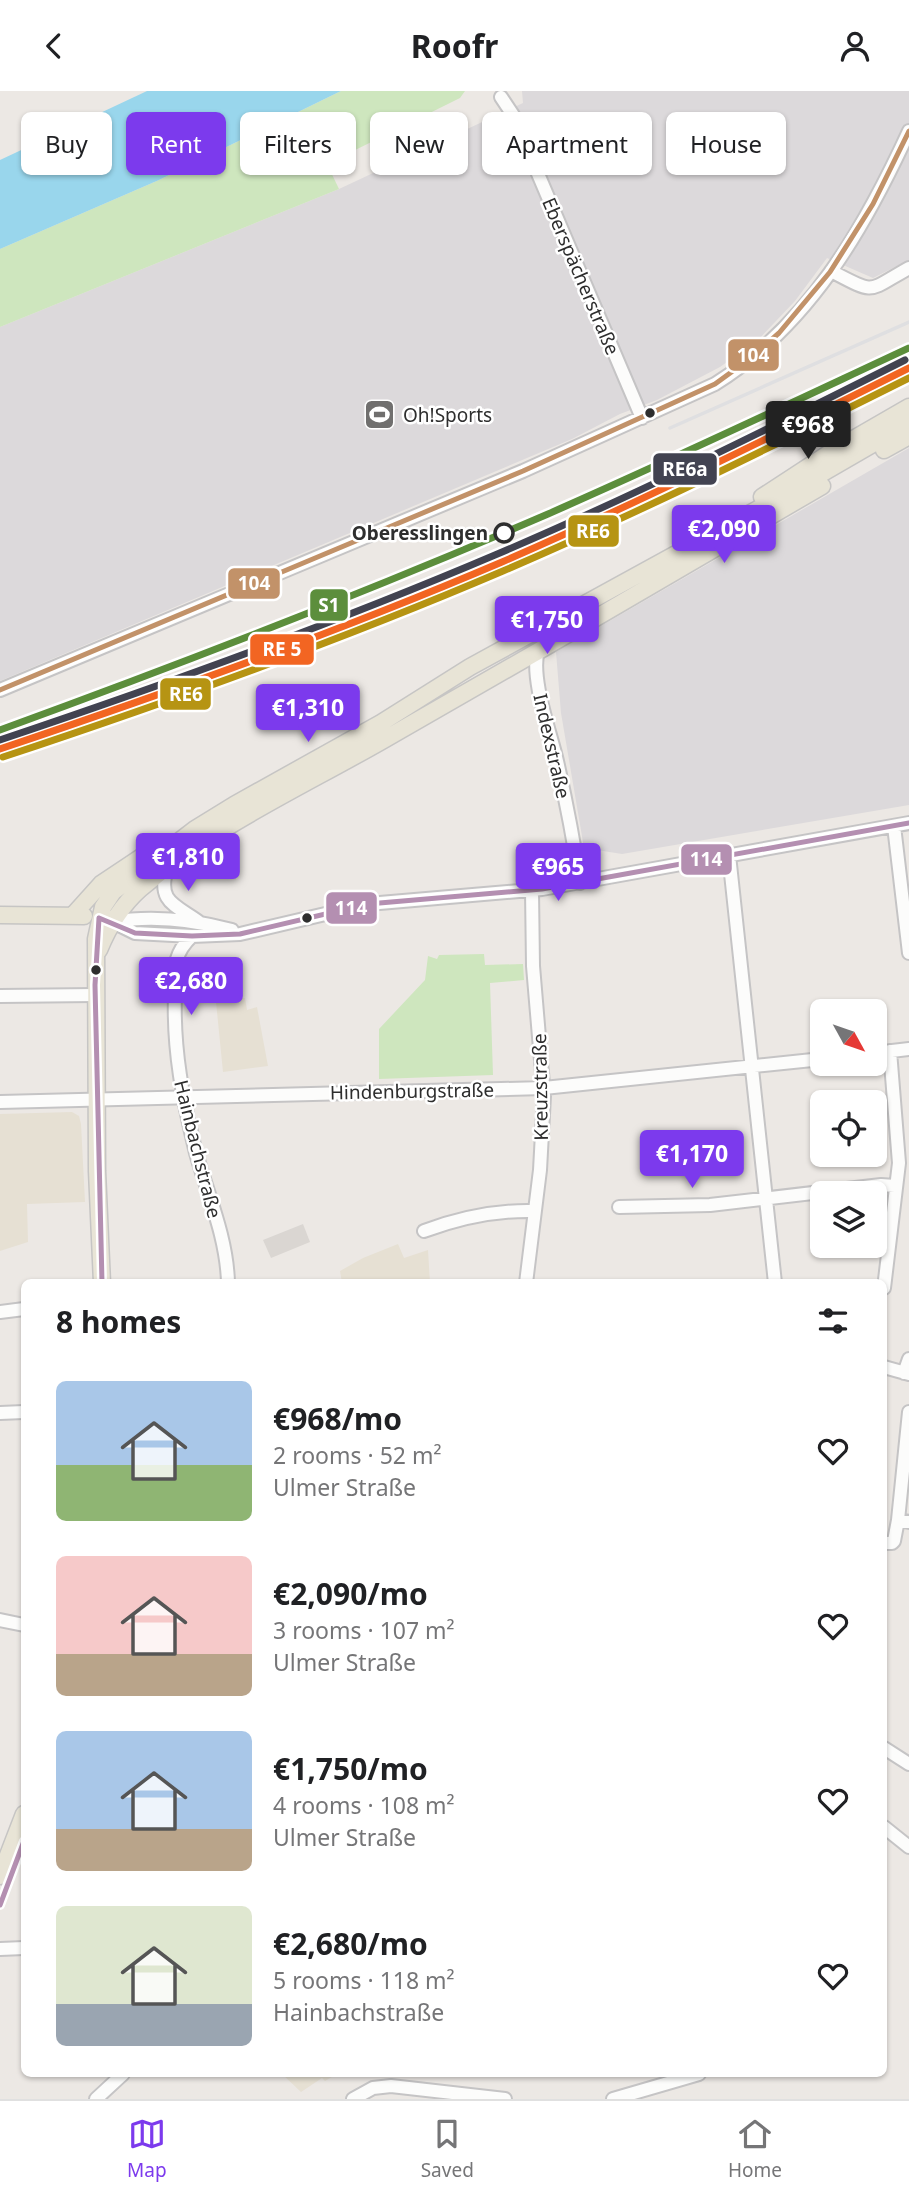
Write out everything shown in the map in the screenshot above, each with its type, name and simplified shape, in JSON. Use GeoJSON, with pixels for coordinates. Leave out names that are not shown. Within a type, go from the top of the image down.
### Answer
{"type":"FeatureCollection","features":[{"type":"Feature","properties":{"kind":"main road"},"geometry":{"type":"LineString","coordinates":[[723,527],[794,475],[909,407]]}},
{"type":"Feature","properties":{"kind":"main road"},"geometry":{"type":"LineString","coordinates":[[102,1279],[97,1171],[97,955],[113,893],[195,829],[234,805],[381,723],[470,667],[615,589],[909,423]]}},
{"type":"Feature","properties":{"kind":"main road"},"geometry":{"type":"LineString","coordinates":[[106,920],[167,868],[236,823],[909,436]]}},
{"type":"Feature","properties":{"kind":"main road"},"geometry":{"type":"LineString","coordinates":[[520,661],[540,628]]}},
{"type":"Feature","properties":{"kind":"main road"},"geometry":{"type":"LineString","coordinates":[[74,915],[101,884],[126,866],[164,843],[195,829]]}},
{"type":"Feature","properties":{"kind":"main road"},"geometry":{"type":"LineString","coordinates":[[0,915],[74,915],[106,920]]}},
{"type":"Feature","properties":{"kind":"main road"},"geometry":{"type":"LineString","coordinates":[[0,1876],[21,1822]]}},
{"type":"Feature","properties":{"kind":"street","name":"Eberspächerstraße"},"geometry":{"type":"LineString","coordinates":[[501,97],[513,115],[644,417]]}},
{"type":"Feature","properties":{"kind":"street"},"geometry":{"type":"LineString","coordinates":[[0,690],[480,489],[715,383],[758,354],[788,324],[831,271],[870,212],[909,131]]}},
{"type":"Feature","properties":{"kind":"street"},"geometry":{"type":"LineString","coordinates":[[831,271],[867,289],[874,289],[909,268]]}},
{"type":"Feature","properties":{"kind":"street","name":"Indexstraße"},"geometry":{"type":"LineString","coordinates":[[538,650],[535,668],[537,682],[557,762],[580,883]]}},
{"type":"Feature","properties":{"kind":"street"},"geometry":{"type":"LineString","coordinates":[[106,920],[135,933],[192,936],[246,933],[376,903],[532,891],[909,823]]}},
{"type":"Feature","properties":{"kind":"street"},"geometry":{"type":"LineString","coordinates":[[894,826],[909,953]]}},
{"type":"Feature","properties":{"kind":"street"},"geometry":{"type":"LineString","coordinates":[[729,855],[775,1279]]}},
{"type":"Feature","properties":{"kind":"street"},"geometry":{"type":"LineString","coordinates":[[167,868],[163,883],[164,894],[173,904],[199,922]]}},
{"type":"Feature","properties":{"kind":"street","name":"Kreuzstraße"},"geometry":{"type":"LineString","coordinates":[[526,1279],[540,1170],[544,1088],[532,891]]}},
{"type":"Feature","properties":{"kind":"street"},"geometry":{"type":"LineString","coordinates":[[106,920],[137,918],[199,922],[246,933]]}},
{"type":"Feature","properties":{"kind":"street","name":"Hainbachstraße"},"geometry":{"type":"LineString","coordinates":[[192,936],[181,946],[176,962],[176,1047],[180,1085],[224,1249],[228,1279]]}},
{"type":"Feature","properties":{"kind":"street"},"geometry":{"type":"LineString","coordinates":[[0,996],[96,995]]}},
{"type":"Feature","properties":{"kind":"street"},"geometry":{"type":"LineString","coordinates":[[887,1051],[909,1049]]}},
{"type":"Feature","properties":{"kind":"street"},"geometry":{"type":"LineString","coordinates":[[885,1279],[896,1199],[895,1186],[904,1163],[890,1051]]}},
{"type":"Feature","properties":{"kind":"street","name":"Hindenburgstraße"},"geometry":{"type":"LineString","coordinates":[[0,1102],[544,1088],[810,1060]]}},
{"type":"Feature","properties":{"kind":"street"},"geometry":{"type":"LineString","coordinates":[[620,1207],[710,1205],[881,1185],[895,1186]]}},
{"type":"Feature","properties":{"kind":"street"},"geometry":{"type":"LineString","coordinates":[[424,1231],[461,1219],[510,1211],[534,1211]]}},
{"type":"Feature","properties":{"kind":"street"},"geometry":{"type":"LineString","coordinates":[[0,1312],[21,1309]]}},
{"type":"Feature","properties":{"kind":"street"},"geometry":{"type":"LineString","coordinates":[[887,1368],[906,1373],[909,1359]]}},
{"type":"Feature","properties":{"kind":"street"},"geometry":{"type":"LineString","coordinates":[[0,1413],[21,1412]]}},
{"type":"Feature","properties":{"kind":"street"},"geometry":{"type":"LineString","coordinates":[[887,1543],[894,1541],[904,1521],[909,1412]]}},
{"type":"Feature","properties":{"kind":"street"},"geometry":{"type":"LineString","coordinates":[[0,1620],[21,1624]]}},
{"type":"Feature","properties":{"kind":"street"},"geometry":{"type":"LineString","coordinates":[[887,1750],[909,1764]]}},
{"type":"Feature","properties":{"kind":"street"},"geometry":{"type":"LineString","coordinates":[[887,1830],[909,1847]]}},
{"type":"Feature","properties":{"kind":"street"},"geometry":{"type":"LineString","coordinates":[[0,1949],[21,1948]]}},
{"type":"Feature","properties":{"kind":"street"},"geometry":{"type":"LineString","coordinates":[[96,2099],[120,2077]]}},
{"type":"Feature","properties":{"kind":"street"},"geometry":{"type":"LineString","coordinates":[[613,2099],[689,2077]]}},
{"type":"Feature","properties":{"kind":"street"},"geometry":{"type":"LineString","coordinates":[[353,2099],[373,2088],[391,2086],[505,2099]]}},
{"type":"Feature","properties":{"kind":"shaded area"},"geometry":{"type":"Polygon","coordinates":[[[522,91],[909,91],[909,260],[873,278],[827,258],[795,301],[759,339],[720,367],[657,400],[620,414],[572,439],[0,681],[0,327],[370,175],[468,175],[468,129],[482,122],[482,175],[652,175],[652,112],[504,112],[523,103],[522,91]]]}},
{"type":"Feature","properties":{"kind":"shaded area"},"geometry":{"type":"Polygon","coordinates":[[[909,448],[909,805],[622,854],[584,848],[561,713],[556,652],[909,448]]]}},
{"type":"Feature","properties":{"kind":"shaded area"},"geometry":{"type":"Polygon","coordinates":[[[245,998],[247,1010],[257,1007],[268,1066],[223,1072],[216,1002],[245,998]]]}},
{"type":"Feature","properties":{"kind":"shaded area"},"geometry":{"type":"Polygon","coordinates":[[[72,1112],[79,1116],[81,1124],[85,1202],[27,1204],[28,1242],[0,1251],[0,1114],[72,1112]]]}},
{"type":"Feature","properties":{"kind":"shaded area"},"geometry":{"type":"Polygon","coordinates":[[[303,1224],[310,1242],[271,1258],[263,1240],[303,1224]]]}},
{"type":"Feature","properties":{"kind":"shaded area"},"geometry":{"type":"Polygon","coordinates":[[[398,1244],[404,1258],[428,1250],[430,1279],[341,1279],[340,1271],[398,1244]]]}},
{"type":"Feature","properties":{"kind":"shaded area"},"geometry":{"type":"Polygon","coordinates":[[[285,2077],[332,2077],[325,2081],[322,2078],[301,2092],[285,2077]]]}},
{"type":"Feature","properties":{"kind":"green space"},"geometry":{"type":"Polygon","coordinates":[[[341,91],[465,91],[460,98],[432,112],[370,112],[370,143],[356,150],[356,112],[298,112],[341,91]]]}},
{"type":"Feature","properties":{"kind":"green space"},"geometry":{"type":"Polygon","coordinates":[[[240,140],[240,175],[332,175],[339,189],[0,327],[0,249],[169,175],[226,175],[226,147],[240,140]]]}},
{"type":"Feature","properties":{"kind":"green space"},"geometry":{"type":"Polygon","coordinates":[[[484,954],[485,965],[523,964],[524,980],[490,983],[493,1075],[379,1079],[379,1029],[425,980],[428,956],[437,959],[439,955],[484,954]]]}},
{"type":"Feature","properties":{"kind":"water"},"geometry":{"type":"Polygon","coordinates":[[[147,91],[341,91],[298,112],[240,112],[240,140],[226,147],[226,112],[126,112],[126,175],[169,175],[0,249],[0,160],[21,150],[21,175],[112,175],[112,112],[102,112],[147,91]]]}},
{"type":"Feature","properties":{"kind":"railway"},"geometry":{"type":"LineString","coordinates":[[670,428],[909,322]]}},
{"type":"Feature","properties":{"kind":"transit line","name":"104"},"geometry":{"type":"LineString","coordinates":[[0,690],[523,471],[715,384],[779,333],[830,272],[873,204],[909,131]]}},
{"type":"Feature","properties":{"kind":"transit line","name":"S1"},"geometry":{"type":"LineString","coordinates":[[0,730],[275,626],[480,543],[639,474],[909,348]]}},
{"type":"Feature","properties":{"kind":"transit line","name":"RE6a"},"geometry":{"type":"LineString","coordinates":[[0,740],[249,652],[495,555],[650,485],[905,360]]}},
{"type":"Feature","properties":{"kind":"transit line"},"geometry":{"type":"LineString","coordinates":[[0,749],[253,660],[502,562],[656,492],[909,368]]}},
{"type":"Feature","properties":{"kind":"transit line","name":"RE6"},"geometry":{"type":"LineString","coordinates":[[3,757],[255,669],[441,597],[657,502],[909,378]]}},
{"type":"Feature","properties":{"kind":"transit line","name":"114"},"geometry":{"type":"LineString","coordinates":[[99,918],[135,933],[192,936],[240,934],[368,904],[542,889],[909,823]]}},
{"type":"Feature","properties":{"kind":"transit line","name":"114"},"geometry":{"type":"LineString","coordinates":[[99,918],[95,985],[102,1279]]}},
{"type":"Feature","properties":{"kind":"transit line","name":"114"},"geometry":{"type":"LineString","coordinates":[[0,1905],[21,1849]]}},
{"type":"Feature","properties":{"kind":"place","name":"Oh!Sports"},"geometry":{"type":"Point","coordinates":[380,415]}},
{"type":"Feature","properties":{"kind":"place","name":"Oberesslingen"},"geometry":{"type":"Point","coordinates":[504,533]}}]}
